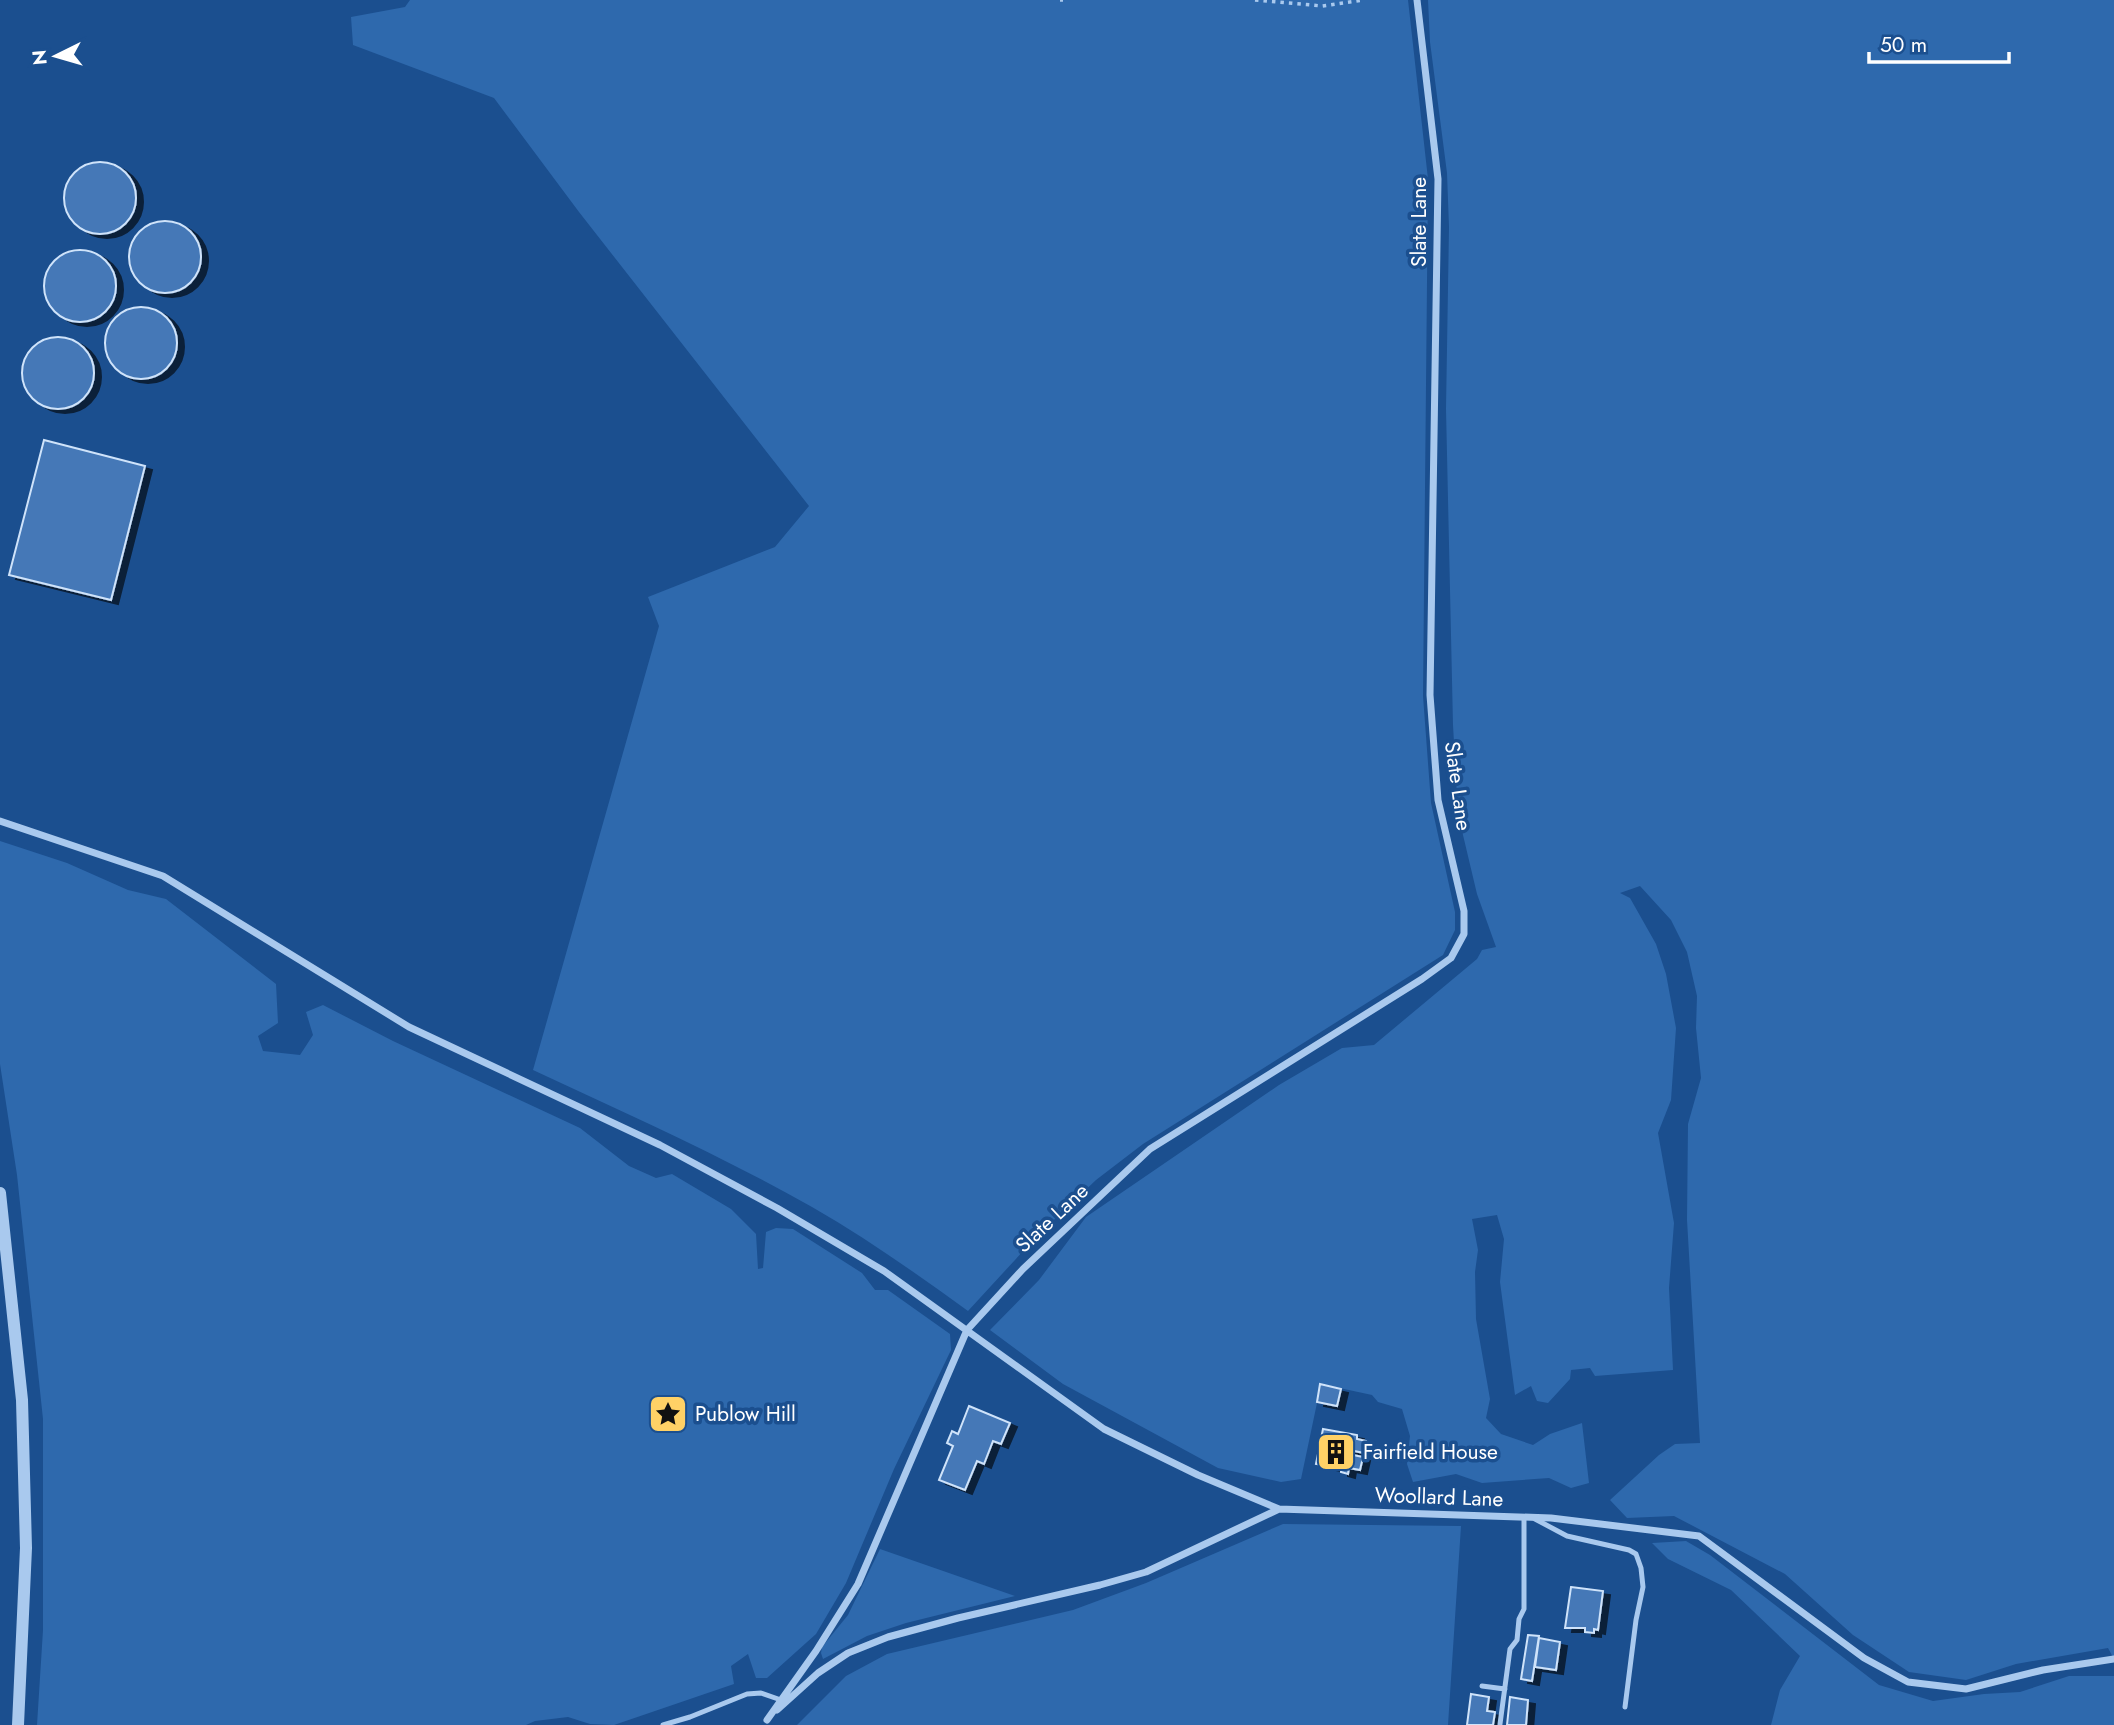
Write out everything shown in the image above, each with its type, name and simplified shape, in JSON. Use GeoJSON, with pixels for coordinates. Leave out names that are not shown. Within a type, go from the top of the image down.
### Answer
{"type":"FeatureCollection","features":[{"type":"Feature","properties":{"kind":"street","name":"Slate Lane"},"geometry":{"type":"LineString","coordinates":[[765,1723],[816,1651],[858,1584],[967,1330],[1023,1269],[1150,1149],[1422,979],[1451,957],[1464,934],[1464,911],[1438,800],[1430,695],[1438,179],[1417,0]]}},
{"type":"Feature","properties":{"kind":"street"},"geometry":{"type":"LineString","coordinates":[[0,821],[163,876],[409,1027],[660,1145],[884,1270],[1104,1429],[1198,1475],[1279,1508]]}},
{"type":"Feature","properties":{"kind":"street"},"geometry":{"type":"LineString","coordinates":[[0,1193],[22,1400],[26,1548],[18,1725]]}},
{"type":"Feature","properties":{"kind":"street","name":"Woollard Lane"},"geometry":{"type":"LineString","coordinates":[[765,1723],[818,1673],[848,1653],[878,1641],[958,1618],[1146,1572],[1279,1508],[1528,1517],[1699,1536],[1864,1658],[1908,1682],[1966,1689],[2043,1670],[2114,1659]]}},
{"type":"Feature","properties":{"kind":"lane"},"geometry":{"type":"LineString","coordinates":[[1500,1724],[1510,1649],[1517,1640],[1519,1619],[1524,1609],[1528,1517],[1567,1536],[1629,1550],[1636,1554],[1643,1587],[1625,1707]]}},
{"type":"Feature","properties":{"kind":"lane"},"geometry":{"type":"LineString","coordinates":[[1482,1686],[1504,1689]]}},
{"type":"Feature","properties":{"kind":"lane"},"geometry":{"type":"LineString","coordinates":[[663,1725],[747,1694],[761,1693],[781,1700]]}},
{"type":"Feature","properties":{"kind":"path"},"geometry":{"type":"LineString","coordinates":[[1255,0],[1321,6],[1364,0]]}},
{"type":"Feature","properties":{"kind":"shaded area"},"geometry":{"type":"Polygon","coordinates":[[[410,0],[1408,0],[1428,179],[1423,696],[1431,803],[1455,912],[1455,930],[1443,955],[1143,1144],[1096,1180],[1037,1236],[968,1311],[852,1231],[778,1188],[533,1070],[659,626],[648,597],[775,547],[809,506],[579,212],[494,98],[353,45],[351,17],[405,7],[410,0]]]}},
{"type":"Feature","properties":{"kind":"shaded area"},"geometry":{"type":"Polygon","coordinates":[[[1428,0],[2114,0],[2114,1659],[2108,1648],[2016,1664],[1966,1680],[1909,1672],[1853,1635],[1785,1574],[1674,1516],[1627,1518],[1610,1500],[1659,1455],[1675,1444],[1700,1443],[1687,1220],[1688,1124],[1701,1078],[1696,1028],[1697,996],[1687,952],[1671,920],[1640,886],[1620,893],[1630,898],[1656,944],[1666,974],[1676,1028],[1671,1100],[1658,1133],[1674,1223],[1669,1288],[1673,1370],[1595,1376],[1590,1368],[1571,1370],[1570,1379],[1548,1403],[1537,1401],[1531,1386],[1515,1395],[1500,1282],[1504,1239],[1497,1215],[1472,1219],[1478,1250],[1475,1272],[1476,1319],[1490,1399],[1486,1418],[1501,1434],[1533,1445],[1550,1434],[1582,1423],[1589,1483],[1571,1488],[1549,1478],[1482,1483],[1456,1474],[1413,1482],[1407,1464],[1410,1436],[1402,1409],[1378,1402],[1372,1395],[1321,1384],[1301,1479],[1281,1482],[1218,1468],[1063,1384],[990,1330],[1039,1280],[1086,1217],[1279,1085],[1342,1048],[1374,1045],[1477,959],[1482,950],[1496,947],[1477,894],[1458,814],[1453,725],[1446,409],[1449,227],[1447,173],[1430,42],[1428,0]]]}},
{"type":"Feature","properties":{"kind":"shaded area"},"geometry":{"type":"Polygon","coordinates":[[[0,841],[67,863],[128,890],[166,899],[276,984],[278,1023],[258,1036],[263,1051],[300,1055],[313,1035],[306,1012],[323,1005],[393,1041],[580,1128],[629,1166],[656,1178],[672,1174],[731,1209],[756,1234],[758,1269],[763,1268],[766,1232],[776,1228],[793,1229],[862,1273],[875,1290],[888,1290],[950,1334],[951,1350],[894,1469],[846,1583],[816,1634],[767,1678],[756,1678],[748,1654],[731,1666],[734,1684],[614,1725],[590,1724],[568,1717],[535,1721],[526,1725],[37,1725],[43,1630],[43,1419],[17,1175],[0,1064],[0,841]]]}},
{"type":"Feature","properties":{"kind":"shaded area"},"geometry":{"type":"Polygon","coordinates":[[[1283,1524],[1461,1526],[1448,1725],[797,1725],[846,1676],[887,1654],[1073,1610],[1146,1583],[1283,1524]]]}},
{"type":"Feature","properties":{"kind":"shaded area"},"geometry":{"type":"Polygon","coordinates":[[[1686,1541],[1710,1555],[1879,1685],[1933,1701],[2020,1692],[2069,1676],[2114,1676],[2114,1725],[1771,1725],[1780,1690],[1800,1656],[1731,1590],[1668,1559],[1652,1543],[1686,1541]]]}},
{"type":"Feature","properties":{"kind":"shaded area"},"geometry":{"type":"Polygon","coordinates":[[[880,1549],[1015,1596],[906,1623],[867,1636],[823,1659],[822,1647],[848,1615],[880,1549]]]}},
{"type":"Feature","properties":{"kind":"building"},"geometry":{"type":"Polygon","coordinates":[[[107,162],[126,172],[134,184],[134,212],[126,224],[114,232],[93,234],[74,224],[66,212],[64,191],[74,172],[86,164],[107,162]]]}},
{"type":"Feature","properties":{"kind":"building"},"geometry":{"type":"Polygon","coordinates":[[[172,221],[191,231],[199,243],[199,271],[191,283],[179,291],[158,293],[139,283],[131,271],[129,250],[139,231],[151,223],[172,221]]]}},
{"type":"Feature","properties":{"kind":"building"},"geometry":{"type":"Polygon","coordinates":[[[87,250],[106,260],[114,272],[114,300],[106,312],[94,320],[73,322],[54,312],[46,300],[44,279],[54,260],[66,252],[87,250]]]}},
{"type":"Feature","properties":{"kind":"building"},"geometry":{"type":"Polygon","coordinates":[[[148,307],[167,317],[175,329],[175,357],[167,369],[155,377],[134,379],[115,369],[107,357],[105,336],[115,317],[127,309],[148,307]]]}},
{"type":"Feature","properties":{"kind":"building"},"geometry":{"type":"Polygon","coordinates":[[[65,337],[84,347],[92,359],[92,387],[84,399],[72,407],[51,409],[32,399],[24,387],[22,366],[32,347],[44,339],[65,337]]]}},
{"type":"Feature","properties":{"kind":"building"},"geometry":{"type":"Polygon","coordinates":[[[44,440],[145,466],[111,600],[9,575],[44,440]]]}},
{"type":"Feature","properties":{"kind":"building"},"geometry":{"type":"Polygon","coordinates":[[[1320,1384],[1341,1389],[1337,1406],[1317,1402],[1320,1384]]]}},
{"type":"Feature","properties":{"kind":"building"},"geometry":{"type":"Polygon","coordinates":[[[969,1406],[1010,1423],[1001,1444],[993,1441],[984,1464],[977,1461],[965,1490],[939,1480],[953,1446],[947,1443],[952,1431],[958,1434],[969,1406]]]}},
{"type":"Feature","properties":{"kind":"building","name":"Fairfield House"},"geometry":{"type":"Polygon","coordinates":[[[1323,1429],[1357,1435],[1357,1439],[1366,1441],[1364,1453],[1354,1451],[1353,1455],[1363,1457],[1360,1470],[1349,1468],[1348,1474],[1341,1472],[1341,1468],[1316,1464],[1323,1429]]]}},
{"type":"Feature","properties":{"kind":"building"},"geometry":{"type":"Polygon","coordinates":[[[1571,1587],[1603,1591],[1598,1630],[1594,1629],[1594,1633],[1585,1632],[1585,1628],[1565,1628],[1571,1587]]]}},
{"type":"Feature","properties":{"kind":"building"},"geometry":{"type":"Polygon","coordinates":[[[1528,1635],[1539,1636],[1532,1681],[1521,1679],[1528,1635]]]}},
{"type":"Feature","properties":{"kind":"building"},"geometry":{"type":"Polygon","coordinates":[[[1539,1638],[1560,1642],[1556,1670],[1535,1667],[1539,1638]]]}},
{"type":"Feature","properties":{"kind":"building"},"geometry":{"type":"Polygon","coordinates":[[[1471,1694],[1489,1697],[1487,1711],[1495,1712],[1493,1725],[1467,1725],[1471,1694]]]}},
{"type":"Feature","properties":{"kind":"building"},"geometry":{"type":"Polygon","coordinates":[[[1510,1697],[1528,1700],[1526,1725],[1507,1725],[1510,1697]]]}},
{"type":"Feature","properties":{"kind":"place","name":"Publow Hill"},"geometry":{"type":"Point","coordinates":[668,1414]}},
{"type":"Feature","properties":{"kind":"place","name":"Fairfield House"},"geometry":{"type":"Point","coordinates":[1336,1452]}}]}
